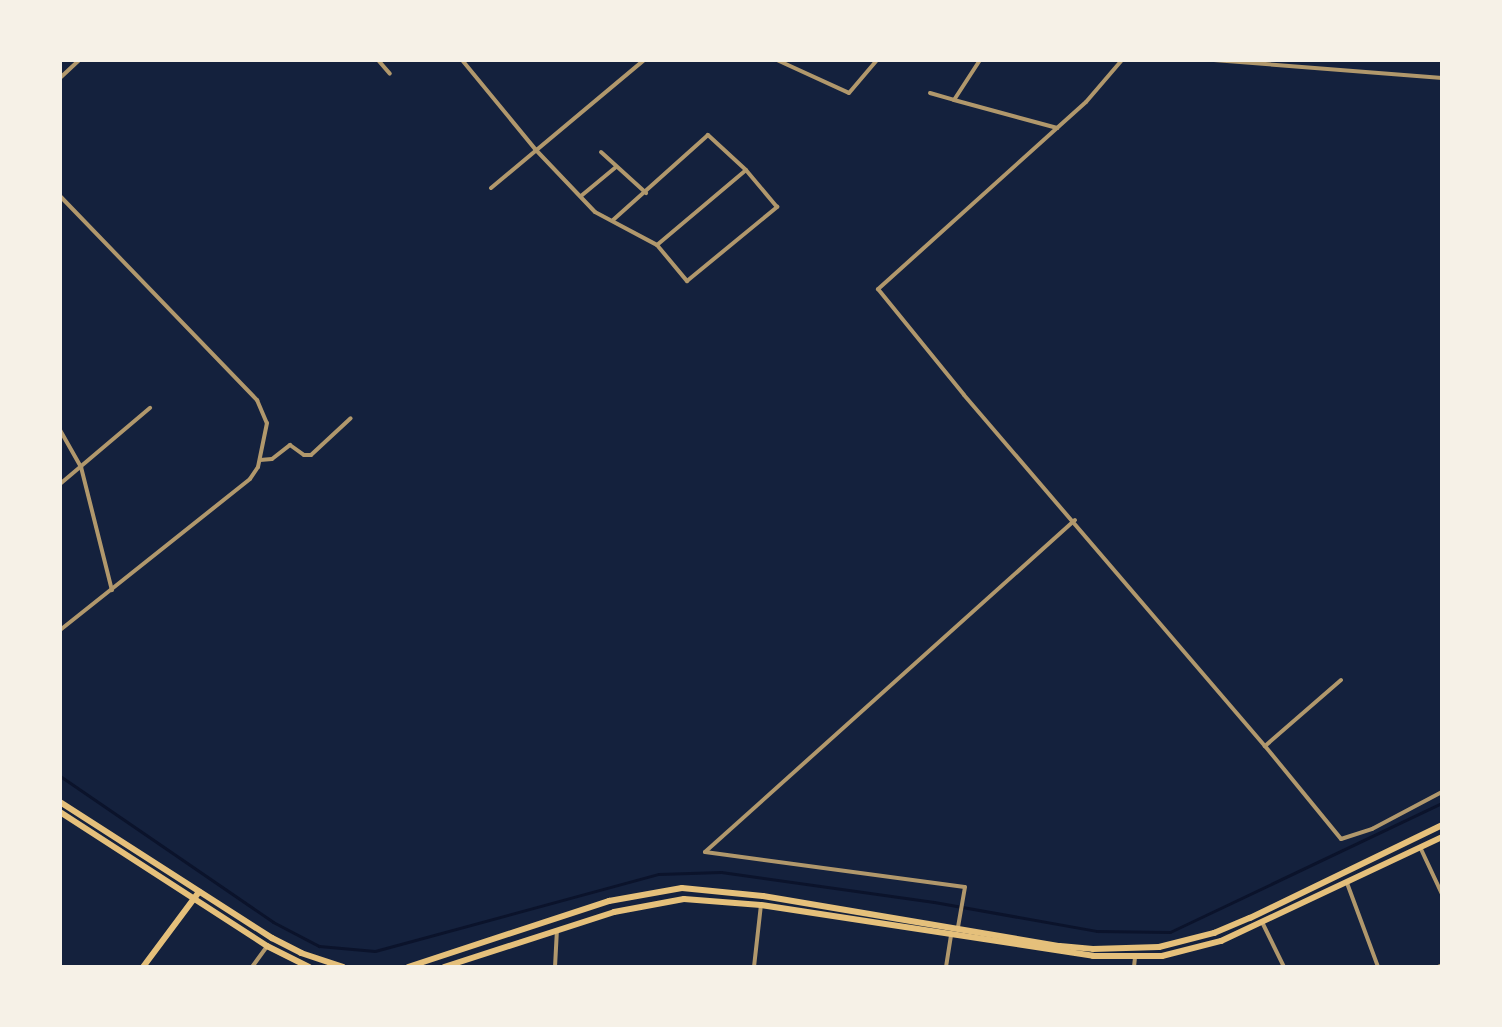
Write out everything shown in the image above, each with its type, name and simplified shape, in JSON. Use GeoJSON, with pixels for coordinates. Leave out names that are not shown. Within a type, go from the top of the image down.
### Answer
{"type":"FeatureCollection","features":[{"type":"Feature","properties":{"kind":"main road"},"geometry":{"type":"LineString","coordinates":[[60,802],[199,892],[301,953],[343,967]]}},
{"type":"Feature","properties":{"kind":"main road"},"geometry":{"type":"LineString","coordinates":[[60,812],[267,946],[309,967]]}},
{"type":"Feature","properties":{"kind":"main road"},"geometry":{"type":"LineString","coordinates":[[408,967],[620,899],[682,888],[763,896],[1093,949],[1172,944],[1214,933],[1250,918],[1442,825]]}},
{"type":"Feature","properties":{"kind":"main road"},"geometry":{"type":"LineString","coordinates":[[444,967],[614,912],[684,899],[761,905],[1069,953],[1135,957],[1190,950],[1262,922],[1442,837]]}},
{"type":"Feature","properties":{"kind":"main road"},"geometry":{"type":"LineString","coordinates":[[143,967],[199,892]]}},
{"type":"Feature","properties":{"kind":"main road"},"geometry":{"type":"LineString","coordinates":[[554,919],[557,930]]}},
{"type":"Feature","properties":{"kind":"main road"},"geometry":{"type":"LineString","coordinates":[[538,924],[540,935]]}},
{"type":"Feature","properties":{"kind":"main road"},"geometry":{"type":"LineString","coordinates":[[500,938],[503,948]]}},
{"type":"Feature","properties":{"kind":"street"},"geometry":{"type":"LineString","coordinates":[[60,78],[78,60]]}},
{"type":"Feature","properties":{"kind":"street"},"geometry":{"type":"LineString","coordinates":[[378,60],[390,74]]}},
{"type":"Feature","properties":{"kind":"street"},"geometry":{"type":"LineString","coordinates":[[462,60],[535,149],[595,212],[657,245],[690,281],[776,211],[776,205],[714,137],[706,135],[613,220]]}},
{"type":"Feature","properties":{"kind":"street"},"geometry":{"type":"LineString","coordinates":[[491,188],[644,60]]}},
{"type":"Feature","properties":{"kind":"street"},"geometry":{"type":"LineString","coordinates":[[777,60],[849,93],[877,60]]}},
{"type":"Feature","properties":{"kind":"street"},"geometry":{"type":"LineString","coordinates":[[954,100],[980,60]]}},
{"type":"Feature","properties":{"kind":"street"},"geometry":{"type":"LineString","coordinates":[[1122,60],[1086,102],[878,289],[964,395],[1075,520],[1341,839],[1372,829],[1442,792]]}},
{"type":"Feature","properties":{"kind":"street"},"geometry":{"type":"LineString","coordinates":[[1214,60],[1442,78]]}},
{"type":"Feature","properties":{"kind":"street"},"geometry":{"type":"LineString","coordinates":[[930,93],[1057,128]]}},
{"type":"Feature","properties":{"kind":"street"},"geometry":{"type":"LineString","coordinates":[[601,152],[646,193]]}},
{"type":"Feature","properties":{"kind":"street"},"geometry":{"type":"LineString","coordinates":[[581,196],[617,166]]}},
{"type":"Feature","properties":{"kind":"street"},"geometry":{"type":"LineString","coordinates":[[657,245],[746,170]]}},
{"type":"Feature","properties":{"kind":"street"},"geometry":{"type":"LineString","coordinates":[[60,196],[257,400],[267,423],[260,460],[250,479],[60,630]]}},
{"type":"Feature","properties":{"kind":"street"},"geometry":{"type":"LineString","coordinates":[[60,484],[150,408]]}},
{"type":"Feature","properties":{"kind":"street"},"geometry":{"type":"LineString","coordinates":[[260,460],[272,459],[290,445],[304,455],[311,455],[351,418]]}},
{"type":"Feature","properties":{"kind":"street"},"geometry":{"type":"LineString","coordinates":[[60,430],[81,467],[112,590]]}},
{"type":"Feature","properties":{"kind":"street"},"geometry":{"type":"LineString","coordinates":[[958,927],[965,887],[705,852],[1075,520]]}},
{"type":"Feature","properties":{"kind":"street"},"geometry":{"type":"LineString","coordinates":[[1265,746],[1341,680]]}},
{"type":"Feature","properties":{"kind":"street"},"geometry":{"type":"LineString","coordinates":[[1420,847],[1442,894]]}},
{"type":"Feature","properties":{"kind":"street"},"geometry":{"type":"LineString","coordinates":[[1347,883],[1378,967]]}},
{"type":"Feature","properties":{"kind":"street"},"geometry":{"type":"LineString","coordinates":[[754,967],[761,905]]}},
{"type":"Feature","properties":{"kind":"street"},"geometry":{"type":"LineString","coordinates":[[1262,922],[1284,967]]}},
{"type":"Feature","properties":{"kind":"street"},"geometry":{"type":"LineString","coordinates":[[555,967],[557,930]]}},
{"type":"Feature","properties":{"kind":"street"},"geometry":{"type":"LineString","coordinates":[[946,967],[951,935]]}},
{"type":"Feature","properties":{"kind":"street"},"geometry":{"type":"LineString","coordinates":[[252,967],[267,946]]}},
{"type":"Feature","properties":{"kind":"street"},"geometry":{"type":"LineString","coordinates":[[1134,967],[1135,957]]}},
{"type":"Feature","properties":{"kind":"waterway"},"geometry":{"type":"LineString","coordinates":[[60,776],[273,922],[319,946],[375,951],[659,874],[721,872],[934,902],[1097,931],[1170,932],[1442,803]]}}]}
